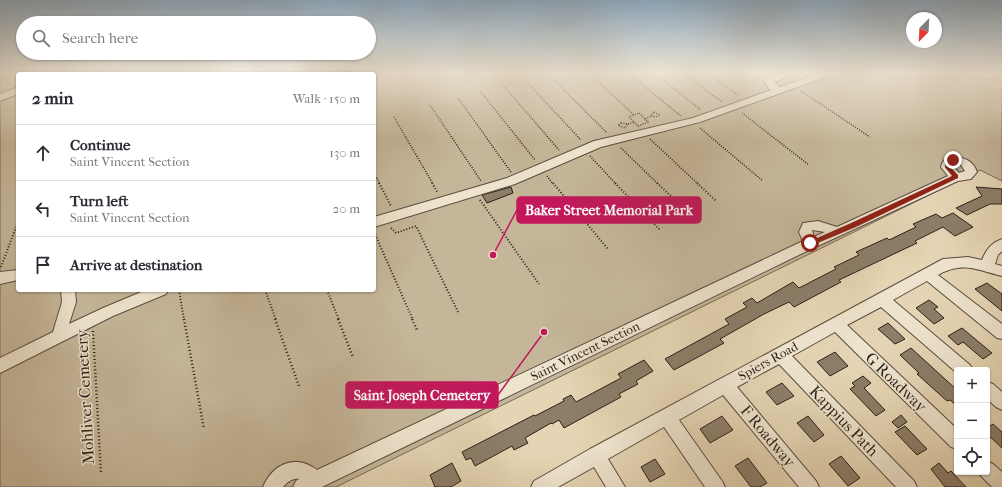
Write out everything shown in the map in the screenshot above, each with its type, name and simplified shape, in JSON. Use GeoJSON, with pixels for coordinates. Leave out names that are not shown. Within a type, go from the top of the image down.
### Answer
{"type":"FeatureCollection","features":[{"type":"Feature","properties":{"kind":"street"},"geometry":{"type":"LineString","coordinates":[[376,221],[516,179],[613,140],[690,122],[763,96]]}},
{"type":"Feature","properties":{"kind":"street","name":"Saint Vincent Section"},"geometry":{"type":"LineString","coordinates":[[272,487],[282,476],[291,470],[300,469],[308,474],[309,484],[810,243],[956,177]]}},
{"type":"Feature","properties":{"kind":"street"},"geometry":{"type":"LineString","coordinates":[[987,266],[992,252],[1002,244]]}},
{"type":"Feature","properties":{"kind":"street","name":"Spiers Road"},"geometry":{"type":"LineString","coordinates":[[540,487],[948,263],[968,262],[1002,271]]}},
{"type":"Feature","properties":{"kind":"street"},"geometry":{"type":"LineString","coordinates":[[927,274],[1002,333]]}},
{"type":"Feature","properties":{"kind":"street"},"geometry":{"type":"LineString","coordinates":[[0,278],[16,275]]}},
{"type":"Feature","properties":{"kind":"street"},"geometry":{"type":"LineString","coordinates":[[60,335],[60,326],[70,300],[68,292]]}},
{"type":"Feature","properties":{"kind":"street"},"geometry":{"type":"LineString","coordinates":[[0,366],[92,319],[156,292]]}},
{"type":"Feature","properties":{"kind":"street"},"geometry":{"type":"LineString","coordinates":[[882,299],[961,367]]}},
{"type":"Feature","properties":{"kind":"street","name":"G Roadway"},"geometry":{"type":"LineString","coordinates":[[836,324],[955,439]]}},
{"type":"Feature","properties":{"kind":"street","name":"Kappius Path"},"geometry":{"type":"LineString","coordinates":[[780,354],[908,487]]}},
{"type":"Feature","properties":{"kind":"street","name":"F Roadway"},"geometry":{"type":"LineString","coordinates":[[725,385],[810,487]]}},
{"type":"Feature","properties":{"kind":"street"},"geometry":{"type":"LineString","coordinates":[[990,392],[1002,402]]}},
{"type":"Feature","properties":{"kind":"street"},"geometry":{"type":"LineString","coordinates":[[667,417],[716,487]]}},
{"type":"Feature","properties":{"kind":"street"},"geometry":{"type":"LineString","coordinates":[[596,455],[616,487]]}},
{"type":"Feature","properties":{"kind":"street"},"geometry":{"type":"LineString","coordinates":[[990,473],[1002,484]]}},
{"type":"Feature","properties":{"kind":"path"},"geometry":{"type":"LineString","coordinates":[[484,96],[608,249]]}},
{"type":"Feature","properties":{"kind":"path"},"geometry":{"type":"LineString","coordinates":[[512,96],[566,159]]}},
{"type":"Feature","properties":{"kind":"path"},"geometry":{"type":"LineString","coordinates":[[538,96],[660,230]]}},
{"type":"Feature","properties":{"kind":"path"},"geometry":{"type":"LineString","coordinates":[[569,96],[692,216]]}},
{"type":"Feature","properties":{"kind":"path"},"geometry":{"type":"LineString","coordinates":[[613,96],[634,115]]}},
{"type":"Feature","properties":{"kind":"path"},"geometry":{"type":"LineString","coordinates":[[657,96],[763,181]]}},
{"type":"Feature","properties":{"kind":"path"},"geometry":{"type":"LineString","coordinates":[[684,96],[709,115]]}},
{"type":"Feature","properties":{"kind":"path"},"geometry":{"type":"LineString","coordinates":[[715,96],[809,165]]}},
{"type":"Feature","properties":{"kind":"path"},"geometry":{"type":"LineString","coordinates":[[738,96],[747,102]]}},
{"type":"Feature","properties":{"kind":"path"},"geometry":{"type":"LineString","coordinates":[[808,96],[870,137]]}},
{"type":"Feature","properties":{"kind":"path"},"geometry":{"type":"LineString","coordinates":[[458,98],[516,179]]}},
{"type":"Feature","properties":{"kind":"path"},"geometry":{"type":"LineString","coordinates":[[430,104],[486,188]]}},
{"type":"Feature","properties":{"kind":"path"},"geometry":{"type":"LineString","coordinates":[[639,114],[648,122],[638,126],[629,117],[634,115],[639,114]]}},
{"type":"Feature","properties":{"kind":"path"},"geometry":{"type":"LineString","coordinates":[[645,119],[651,116]]}},
{"type":"Feature","properties":{"kind":"path"},"geometry":{"type":"LineString","coordinates":[[394,117],[443,201]]}},
{"type":"Feature","properties":{"kind":"path"},"geometry":{"type":"LineString","coordinates":[[628,124],[634,122]]}},
{"type":"Feature","properties":{"kind":"path"},"geometry":{"type":"LineString","coordinates":[[642,132],[716,201]]}},
{"type":"Feature","properties":{"kind":"path"},"geometry":{"type":"LineString","coordinates":[[376,177],[396,216]]}},
{"type":"Feature","properties":{"kind":"path"},"geometry":{"type":"LineString","coordinates":[[474,192],[539,284]]}},
{"type":"Feature","properties":{"kind":"path"},"geometry":{"type":"LineString","coordinates":[[386,229],[392,227],[396,233],[416,226],[459,314]]}},
{"type":"Feature","properties":{"kind":"path"},"geometry":{"type":"LineString","coordinates":[[0,269],[16,227]]}},
{"type":"Feature","properties":{"kind":"path"},"geometry":{"type":"LineString","coordinates":[[376,236],[416,330]]}},
{"type":"Feature","properties":{"kind":"path"},"geometry":{"type":"LineString","coordinates":[[180,292],[204,429]]}},
{"type":"Feature","properties":{"kind":"path"},"geometry":{"type":"LineString","coordinates":[[266,292],[299,386]]}},
{"type":"Feature","properties":{"kind":"path"},"geometry":{"type":"LineString","coordinates":[[328,292],[353,357]]}},
{"type":"Feature","properties":{"kind":"path","name":"Mohliver Cemetery"},"geometry":{"type":"LineString","coordinates":[[92,319],[101,474]]}},
{"type":"Feature","properties":{"kind":"shaded area"},"geometry":{"type":"Polygon","coordinates":[[[0,96],[16,96],[16,292],[376,292],[376,96],[1002,96],[1002,181],[980,170],[336,487],[0,487],[0,96]]]}},
{"type":"Feature","properties":{"kind":"building"},"geometry":{"type":"Polygon","coordinates":[[[511,187],[513,193],[487,203],[482,195],[511,187]]]}},
{"type":"Feature","properties":{"kind":"building"},"geometry":{"type":"Polygon","coordinates":[[[976,187],[1002,189],[1002,204],[990,204],[967,215],[956,208],[982,196],[976,187]]]}},
{"type":"Feature","properties":{"kind":"building"},"geometry":{"type":"Polygon","coordinates":[[[953,213],[973,227],[955,236],[943,227],[915,241],[917,243],[839,280],[841,282],[794,307],[789,302],[764,314],[720,339],[724,343],[674,370],[665,359],[729,324],[725,319],[747,307],[743,303],[752,298],[757,303],[793,282],[799,288],[836,269],[834,267],[859,255],[856,252],[887,238],[889,240],[916,227],[913,224],[936,214],[942,218],[953,213]]]}},
{"type":"Feature","properties":{"kind":"building"},"geometry":{"type":"Polygon","coordinates":[[[987,283],[1002,294],[1002,311],[975,289],[987,283]]]}},
{"type":"Feature","properties":{"kind":"building"},"geometry":{"type":"Polygon","coordinates":[[[929,300],[938,307],[934,309],[944,318],[934,324],[916,308],[929,300]]]}},
{"type":"Feature","properties":{"kind":"building"},"geometry":{"type":"Polygon","coordinates":[[[888,323],[905,339],[895,344],[878,329],[888,323]]]}},
{"type":"Feature","properties":{"kind":"building"},"geometry":{"type":"Polygon","coordinates":[[[962,328],[992,353],[983,359],[963,342],[958,345],[948,336],[962,328]]]}},
{"type":"Feature","properties":{"kind":"building"},"geometry":{"type":"Polygon","coordinates":[[[911,348],[954,387],[954,403],[950,400],[947,401],[917,374],[919,373],[900,355],[911,348]]]}},
{"type":"Feature","properties":{"kind":"building"},"geometry":{"type":"Polygon","coordinates":[[[835,352],[848,366],[830,376],[817,362],[835,352]]]}},
{"type":"Feature","properties":{"kind":"building"},"geometry":{"type":"Polygon","coordinates":[[[644,360],[653,371],[636,381],[638,384],[619,394],[621,397],[564,428],[559,420],[552,424],[551,423],[525,438],[528,443],[514,450],[512,446],[475,466],[471,458],[466,460],[462,452],[564,401],[563,399],[571,395],[576,402],[621,378],[618,374],[644,360]]]}},
{"type":"Feature","properties":{"kind":"building"},"geometry":{"type":"Polygon","coordinates":[[[863,376],[871,383],[864,388],[885,410],[876,416],[850,389],[855,386],[852,383],[863,376]]]}},
{"type":"Feature","properties":{"kind":"building"},"geometry":{"type":"Polygon","coordinates":[[[782,383],[794,396],[777,405],[766,392],[782,383]]]}},
{"type":"Feature","properties":{"kind":"building"},"geometry":{"type":"Polygon","coordinates":[[[901,415],[907,422],[898,428],[892,422],[901,415]]]}},
{"type":"Feature","properties":{"kind":"building"},"geometry":{"type":"Polygon","coordinates":[[[722,416],[733,430],[710,443],[700,429],[722,416]]]}},
{"type":"Feature","properties":{"kind":"building"},"geometry":{"type":"Polygon","coordinates":[[[808,416],[824,435],[814,442],[797,423],[808,416]]]}},
{"type":"Feature","properties":{"kind":"building"},"geometry":{"type":"Polygon","coordinates":[[[993,424],[1002,432],[1002,448],[990,437],[990,426],[993,424]]]}},
{"type":"Feature","properties":{"kind":"building"},"geometry":{"type":"Polygon","coordinates":[[[905,426],[927,449],[917,455],[895,432],[905,426]]]}},
{"type":"Feature","properties":{"kind":"building"},"geometry":{"type":"Polygon","coordinates":[[[841,456],[860,478],[848,486],[829,464],[841,456]]]}},
{"type":"Feature","properties":{"kind":"building"},"geometry":{"type":"Polygon","coordinates":[[[748,458],[767,483],[760,487],[751,487],[735,466],[748,458]]]}},
{"type":"Feature","properties":{"kind":"building"},"geometry":{"type":"Polygon","coordinates":[[[655,459],[665,474],[650,482],[641,467],[655,459]]]}},
{"type":"Feature","properties":{"kind":"building"},"geometry":{"type":"Polygon","coordinates":[[[452,463],[461,481],[451,487],[435,487],[430,475],[452,463]]]}},
{"type":"Feature","properties":{"kind":"building"},"geometry":{"type":"Polygon","coordinates":[[[939,463],[948,473],[951,471],[966,487],[945,487],[931,469],[939,463]]]}},
{"type":"Feature","properties":{"kind":"place","name":"Baker Street Memorial Park"},"geometry":{"type":"Point","coordinates":[493,255]}},
{"type":"Feature","properties":{"kind":"place","name":"Saint Joseph Cemetery"},"geometry":{"type":"Point","coordinates":[544,332]}},
{"type":"Feature","properties":{"kind":"route"},"geometry":{"type":"LineString","coordinates":[[810,243],[853,225],[956,177],[947,167],[948,162],[953,160]]}}]}
